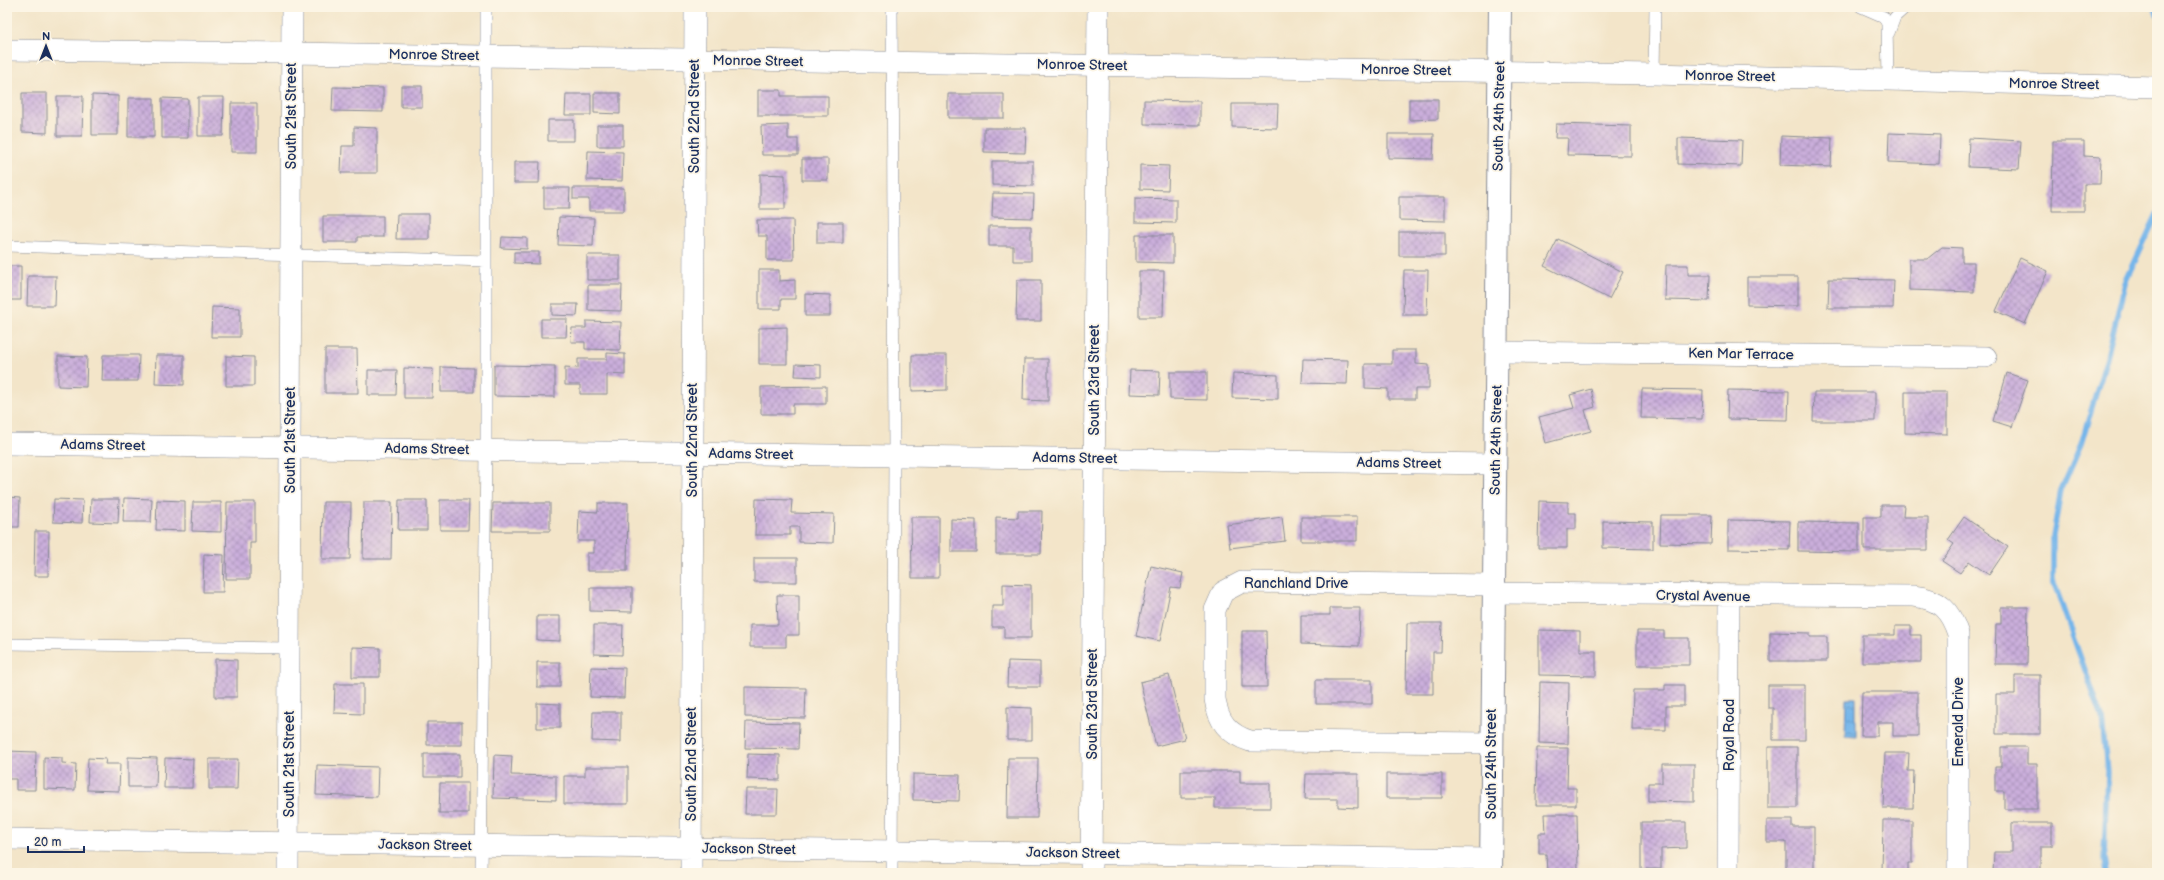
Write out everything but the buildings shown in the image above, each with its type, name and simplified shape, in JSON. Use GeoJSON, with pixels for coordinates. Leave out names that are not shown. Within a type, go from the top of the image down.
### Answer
{"type":"FeatureCollection","features":[{"type":"Feature","properties":{"kind":"street","name":"South 21st Street"},"geometry":{"type":"LineString","coordinates":[[288,873],[292,7]]}},
{"type":"Feature","properties":{"kind":"street","name":"South 22nd Street"},"geometry":{"type":"LineString","coordinates":[[691,873],[695,7]]}},
{"type":"Feature","properties":{"kind":"street","name":"South 23rd Street"},"geometry":{"type":"LineString","coordinates":[[1091,863],[1096,65],[1098,7]]}},
{"type":"Feature","properties":{"kind":"street","name":"South 24th Street"},"geometry":{"type":"LineString","coordinates":[[1491,866],[1491,743],[1496,464],[1500,7]]}},
{"type":"Feature","properties":{"kind":"street","name":"Monroe Street"},"geometry":{"type":"LineString","coordinates":[[7,50],[291,52],[695,60],[1654,74],[2157,87]]}},
{"type":"Feature","properties":{"kind":"street","name":"Ken Mar Terrace"},"geometry":{"type":"LineString","coordinates":[[1497,352],[1986,357]]}},
{"type":"Feature","properties":{"kind":"street","name":"Adams Street"},"geometry":{"type":"LineString","coordinates":[[7,444],[1496,464]]}},
{"type":"Feature","properties":{"kind":"street","name":"Ranchland Drive"},"geometry":{"type":"LineString","coordinates":[[1491,743],[1250,741],[1238,737],[1225,726],[1216,712],[1214,698],[1215,610],[1219,598],[1223,592],[1242,582],[1493,589]]}},
{"type":"Feature","properties":{"kind":"street","name":"Crystal Avenue"},"geometry":{"type":"LineString","coordinates":[[1493,589],[1729,596],[1913,596]]}},
{"type":"Feature","properties":{"kind":"street","name":"Royal Road"},"geometry":{"type":"LineString","coordinates":[[1728,873],[1729,596]]}},
{"type":"Feature","properties":{"kind":"street","name":"Emerald Drive"},"geometry":{"type":"LineString","coordinates":[[1913,596],[1936,602],[1945,609],[1953,619],[1958,634],[1958,873]]}},
{"type":"Feature","properties":{"kind":"street","name":"Jackson Street"},"geometry":{"type":"LineString","coordinates":[[7,839],[892,851],[1091,863],[1491,866]]}},
{"type":"Feature","properties":{"kind":"lane"},"geometry":{"type":"LineString","coordinates":[[481,873],[486,450],[486,7]]}},
{"type":"Feature","properties":{"kind":"lane"},"geometry":{"type":"LineString","coordinates":[[892,7],[894,456],[892,873]]}},
{"type":"Feature","properties":{"kind":"lane"},"geometry":{"type":"LineString","coordinates":[[1654,74],[1655,7]]}},
{"type":"Feature","properties":{"kind":"lane"},"geometry":{"type":"LineString","coordinates":[[1861,7],[1884,17],[1889,33],[1888,80]]}},
{"type":"Feature","properties":{"kind":"lane"},"geometry":{"type":"LineString","coordinates":[[1889,33],[1895,17],[1906,7]]}},
{"type":"Feature","properties":{"kind":"lane"},"geometry":{"type":"LineString","coordinates":[[7,246],[291,253],[486,261]]}},
{"type":"Feature","properties":{"kind":"lane"},"geometry":{"type":"LineString","coordinates":[[7,644],[290,648]]}},
{"type":"Feature","properties":{"kind":"water"},"geometry":{"type":"Polygon","coordinates":[[[1846,698],[1856,698],[1856,737],[1845,736],[1846,698]]]}},
{"type":"Feature","properties":{"kind":"waterway"},"geometry":{"type":"LineString","coordinates":[[2155,7],[2157,14]]}},
{"type":"Feature","properties":{"kind":"waterway"},"geometry":{"type":"LineString","coordinates":[[2106,873],[2104,859],[2107,772],[2102,718],[2053,580],[2053,536],[2061,490],[2081,444],[2107,357],[2125,283],[2157,214]]}}]}
